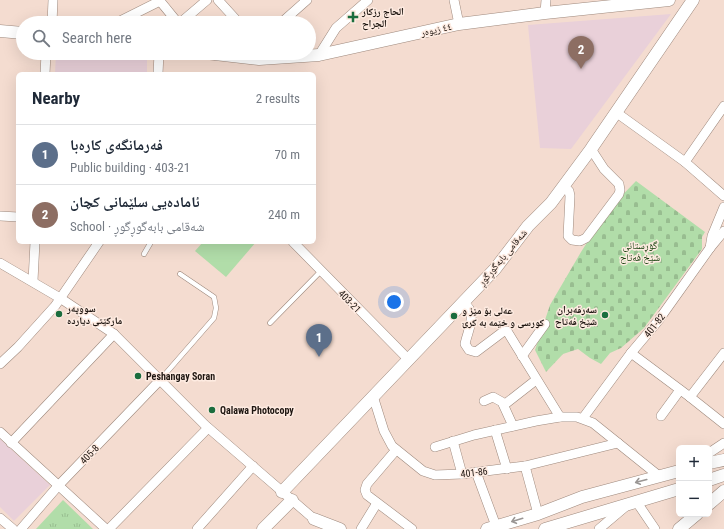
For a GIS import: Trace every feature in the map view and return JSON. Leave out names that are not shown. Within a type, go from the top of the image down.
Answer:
[{"type":"street","points":[[52,16],[53,0]]},
{"type":"street","points":[[187,16],[206,0]]},
{"type":"street","points":[[218,0],[233,16]]},
{"type":"street","points":[[289,16],[307,0]]},
{"type":"street","points":[[319,55],[336,28],[368,0]]},
{"type":"street","points":[[454,0],[459,24]]},
{"type":"street","points":[[545,13],[546,0]]},
{"type":"street","name":"٤٤ زیوەر","points":[[316,55],[459,24],[625,2],[669,0]]},
{"type":"street","name":"شەقامی بابەگوڕگوڕ","points":[[282,492],[495,269],[528,226],[551,203],[617,112],[693,0]]},
{"type":"street","points":[[130,16],[160,1],[173,16]]},
{"type":"street","points":[[0,31],[16,32]]},
{"type":"street","points":[[45,72],[46,60]]},
{"type":"street","points":[[158,72],[159,60]]},
{"type":"street","points":[[685,162],[724,106]]},
{"type":"street","points":[[617,112],[685,162],[724,196]]},
{"type":"street","points":[[564,186],[569,191],[570,196],[568,236],[572,240],[580,241],[586,238],[619,194],[620,190],[619,184],[604,169],[591,149]]},
{"type":"street","points":[[710,248],[712,236],[724,207]]},
{"type":"street","points":[[0,216],[16,217]]},
{"type":"street","name":"401-82","points":[[583,418],[631,353],[658,321],[710,248],[724,231]]},
{"type":"street","points":[[33,281],[35,244]]},
{"type":"street","points":[[0,364],[52,310],[98,244]]},
{"type":"street","name":"403-21","points":[[295,244],[408,359]]},
{"type":"street","points":[[2,266],[33,281],[114,334],[208,428],[314,519],[330,528]]},
{"type":"street","points":[[462,302],[468,306],[472,316],[465,344],[468,350],[476,352],[506,330],[560,417]]},
{"type":"street","points":[[522,356],[545,324]]},
{"type":"street","points":[[11,443],[114,334]]},
{"type":"street","points":[[631,353],[724,424]]},
{"type":"street","points":[[690,397],[724,353]]},
{"type":"street","name":"405-8","points":[[21,529],[58,486],[160,380]]},
{"type":"street","points":[[504,405],[536,380]]},
{"type":"street","points":[[661,416],[680,390]]},
{"type":"street","name":"401-86","points":[[373,396],[386,436],[396,450],[427,473],[440,476],[525,466],[618,443]]},
{"type":"street","points":[[484,401],[490,398],[496,398],[502,402],[513,426]]},
{"type":"street","points":[[435,447],[495,430],[571,416],[583,418],[593,423],[659,476]]},
{"type":"street","points":[[109,529],[208,428]]},
{"type":"street","points":[[495,430],[507,469]]},
{"type":"street","points":[[0,432],[106,529]]},
{"type":"street","points":[[453,441],[462,474]]},
{"type":"street","points":[[712,451],[724,443]]},
{"type":"street","points":[[396,450],[367,484],[365,490],[367,495],[412,529]]},
{"type":"street","points":[[712,462],[724,460]]},
{"type":"street","points":[[197,529],[253,466]]},
{"type":"street","points":[[525,466],[538,514]]},
{"type":"street","points":[[476,472],[491,528],[538,514],[582,497],[676,472]]},
{"type":"street","points":[[712,479],[724,475]]},
{"type":"street","points":[[545,529],[676,490]]},
{"type":"street","points":[[712,501],[724,491]]},
{"type":"street","points":[[582,497],[586,517]]},
{"type":"street","points":[[263,529],[292,500]]},
{"type":"street","points":[[361,529],[377,502]]},
{"type":"street","points":[[600,529],[631,503]]},
{"type":"street","points":[[631,503],[656,529]]},
{"type":"street","points":[[679,529],[693,517]]},
{"type":"street","points":[[0,518],[13,529]]},
{"type":"lane","points":[[144,254],[150,244]]},
{"type":"lane","points":[[270,323],[321,271]]},
{"type":"lane","points":[[160,380],[214,318],[216,308],[214,297],[180,274]]},
{"type":"shaded area","points":[[671,14],[571,149],[540,148],[528,25]]},
{"type":"shaded area","points":[[56,60],[147,60],[147,72],[55,72]]},
{"type":"shaded area","points":[[0,439],[50,485],[14,521],[0,507]]},
{"type":"green space","name":"گۆڕستانی شێخ فەتاح","points":[[636,181],[705,232],[702,237],[702,249],[644,328],[621,348],[610,353],[601,364],[578,349],[563,354],[546,372],[535,350],[550,305],[607,211]]},
{"type":"green space","points":[[201,244],[254,244],[226,277],[195,251]]},
{"type":"green space","points":[[63,500],[93,529],[36,529]]},
{"type":"place","name":"الحاج رزكار الجراح","points":[[353,17]]},
{"type":"place","name":"ئامادەیی سلێمانی کچان","points":[[581,69]]},
{"type":"place","name":"سووپەر مارکێتی دیاردە","points":[[59,314]]},
{"type":"place","name":"سەرقەبران شێخ فەتاح","points":[[605,315]]},
{"type":"place","name":"عەلی بۆ مێز و کورسی و خێمە بە کرێ","points":[[454,316]]},
{"type":"place","name":"فەرمانگەی کارەبا","points":[[319,357]]},
{"type":"place","name":"Peshangay Soran","points":[[138,376]]},
{"type":"place","name":"Qalawa Photocopy","points":[[212,410]]}]
